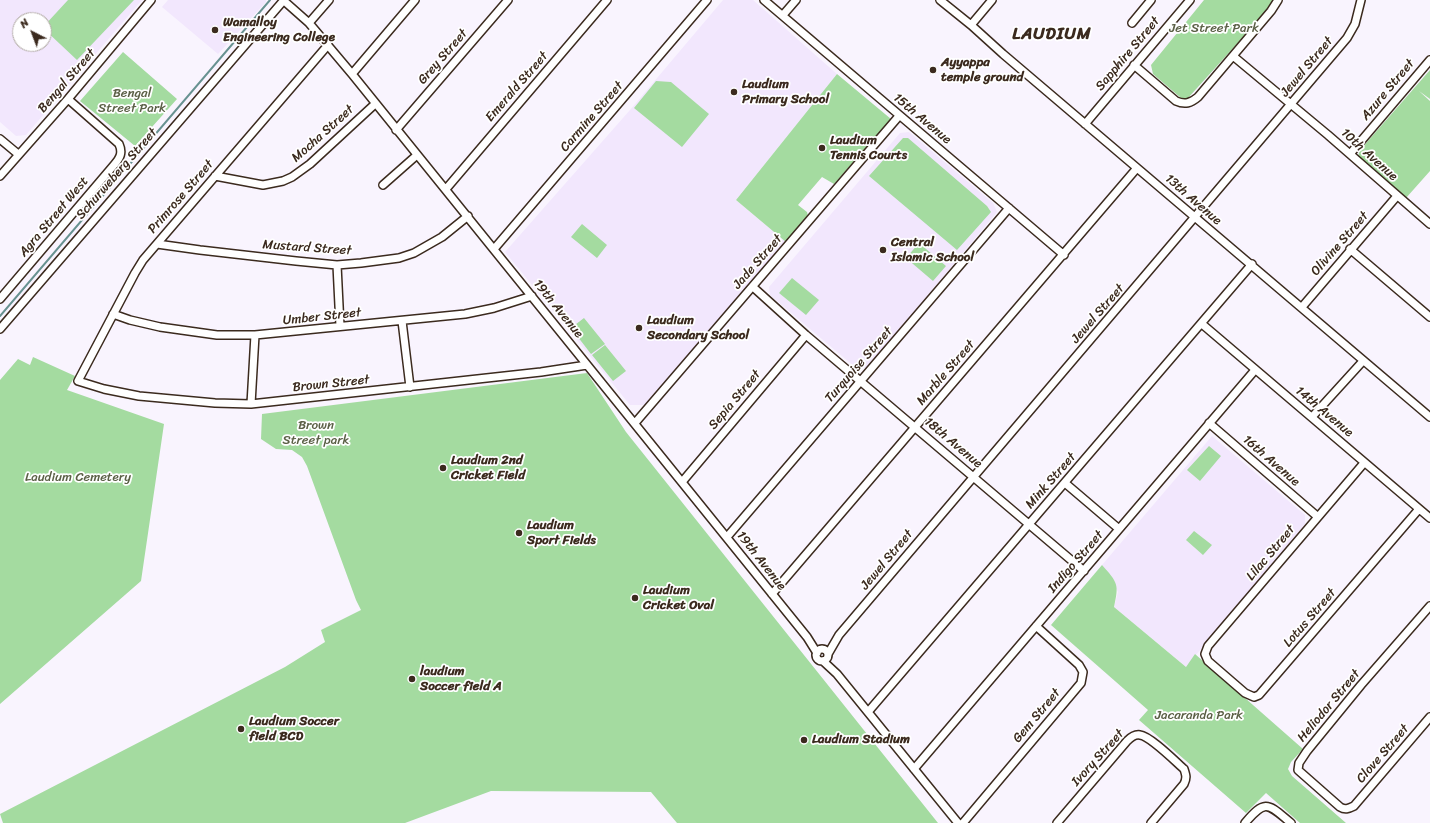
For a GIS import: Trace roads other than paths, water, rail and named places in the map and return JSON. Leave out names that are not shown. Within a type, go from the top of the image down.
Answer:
[{"type":"street","name":"Bengal Street","points":[[0,176],[68,99],[151,0]]},
{"type":"street","name":"19th Avenue","points":[[284,0],[309,23],[352,74],[807,638],[823,654],[837,674],[958,823]]},
{"type":"street","name":"Schurweberg Street","points":[[0,329],[284,0]]},
{"type":"street","points":[[309,23],[329,0]]},
{"type":"street","points":[[352,74],[415,0]]},
{"type":"street","name":"Grey Street","points":[[396,130],[508,0]]},
{"type":"street","name":"Emerald Street","points":[[446,189],[607,0]]},
{"type":"street","name":"Carmine Street","points":[[494,249],[707,0]]},
{"type":"street","name":"15th Avenue","points":[[764,0],[1064,255]]},
{"type":"street","points":[[783,15],[796,0]]},
{"type":"street","name":"13th Avenue","points":[[940,0],[1430,417]]},
{"type":"street","points":[[971,25],[992,0]]},
{"type":"street","points":[[1132,23],[1151,0]]},
{"type":"street","name":"Sapphire Street","points":[[1085,124],[1190,0]]},
{"type":"street","points":[[1134,65],[1174,100],[1186,104],[1198,97],[1274,7],[1278,0]]},
{"type":"street","name":"Jewel Street","points":[[823,654],[1349,35],[1355,24],[1361,0]]},
{"type":"street","name":"Primrose Street","points":[[78,381],[134,273],[143,260],[328,45]]},
{"type":"street","name":"10th Avenue","points":[[1233,56],[1350,154],[1430,224]]},
{"type":"street","name":"Azure Street","points":[[1350,154],[1430,60]]},
{"type":"street","name":"Agra Street West","points":[[0,299],[121,155],[119,144],[68,99]]},
{"type":"street","name":"Mocha Street","points":[[215,176],[263,185],[283,181],[292,177],[310,164],[376,104]]},
{"type":"street","name":"Jade Street","points":[[635,424],[899,116]]},
{"type":"street","points":[[0,139],[18,154]]},
{"type":"street","points":[[383,185],[417,155]]},
{"type":"street","name":"Marble Street","points":[[772,594],[916,428],[1137,168]]},
{"type":"street","name":"Olivine Street","points":[[1302,307],[1350,249],[1397,196]]},
{"type":"street","name":"Turquoise Street","points":[[727,537],[1009,208]]},
{"type":"street","name":"Mustard Street","points":[[157,244],[337,265],[382,261],[399,258],[414,253],[442,237],[468,216]]},
{"type":"street","points":[[1350,249],[1430,317]]},
{"type":"street","name":"Mink Street","points":[[868,712],[1252,264]]},
{"type":"street","points":[[337,265],[340,326]]},
{"type":"street","name":"18th Avenue","points":[[753,286],[806,335],[974,476],[1084,571]]},
{"type":"street","name":"Umber Street","points":[[113,314],[130,320],[160,327],[217,335],[255,335],[480,312],[532,296]]},
{"type":"street","points":[[402,321],[410,387]]},
{"type":"street","name":"14th Avenue","points":[[1202,324],[1430,518]]},
{"type":"street","points":[[251,404],[255,335]]},
{"type":"street","name":"Sepia Street","points":[[682,482],[806,335]]},
{"type":"street","points":[[1312,417],[1363,361]]},
{"type":"street","name":"Brown Street","points":[[78,381],[104,389],[139,396],[215,403],[251,404],[541,372],[587,365]]},
{"type":"street","name":"Indigo Street","points":[[914,769],[1256,370]]},
{"type":"street","name":"16th Avenue","points":[[1209,423],[1318,517]]},
{"type":"street","name":"Lilac Street","points":[[1208,661],[1205,654],[1208,646],[1364,463]]},
{"type":"street","points":[[1065,482],[1120,529]]},
{"type":"street","name":"Lotus Street","points":[[1208,661],[1246,693],[1254,696],[1259,694],[1419,509]]},
{"type":"street","name":"Heliodor Street","points":[[1354,806],[1345,809],[1340,807],[1300,773],[1298,763],[1342,708],[1430,606]]},
{"type":"street","name":"Gem Street","points":[[963,823],[1081,683],[1083,672],[1079,665],[1036,626]]},
{"type":"street","name":"Clove Street","points":[[1354,806],[1430,717]]},
{"type":"street","name":"Ivory Street","points":[[1057,823],[1126,741],[1136,735],[1146,736],[1184,769],[1186,779],[1181,788],[1151,823]]},
{"type":"street","points":[[1245,823],[1258,809],[1266,806],[1271,807],[1291,823]]},
{"type":"waterway","points":[[0,316],[270,0]]},
{"type":"place","name":"Wamalloy Engineering College","points":[[215,30]]},
{"type":"place","name":"Ayyappa temple ground","points":[[933,70]]},
{"type":"place","name":"Laudium Primary School","points":[[734,92]]},
{"type":"place","name":"Laudium Tennis Courts","points":[[822,148]]},
{"type":"place","name":"Central Islamic School","points":[[883,250]]},
{"type":"place","name":"Laudium Secondary School","points":[[639,328]]},
{"type":"place","name":"Laudium 2nd Cricket Field","points":[[443,468]]},
{"type":"place","name":"Laudium Sport Fields","points":[[519,533]]},
{"type":"place","name":"Laudium Cricket Oval","points":[[635,598]]},
{"type":"place","name":"laudium Soccer field A","points":[[412,679]]},
{"type":"place","name":"Laudium Soccer field BCD","points":[[241,729]]},
{"type":"place","name":"Laudium Stadium","points":[[804,740]]},
{"type":"district","name":"LAUDIUM","points":[[1052,35]]},
{"type":"park label","name":"Jet Street Park","points":[[1214,29]]},
{"type":"park label","name":"Bengal Street Park","points":[[132,102]]},
{"type":"park label","name":"Brown Street park","points":[[316,434]]},
{"type":"park label","name":"Laudium Cemetery","points":[[78,478]]},
{"type":"park label","name":"Jacaranda Park","points":[[1199,716]]}]
